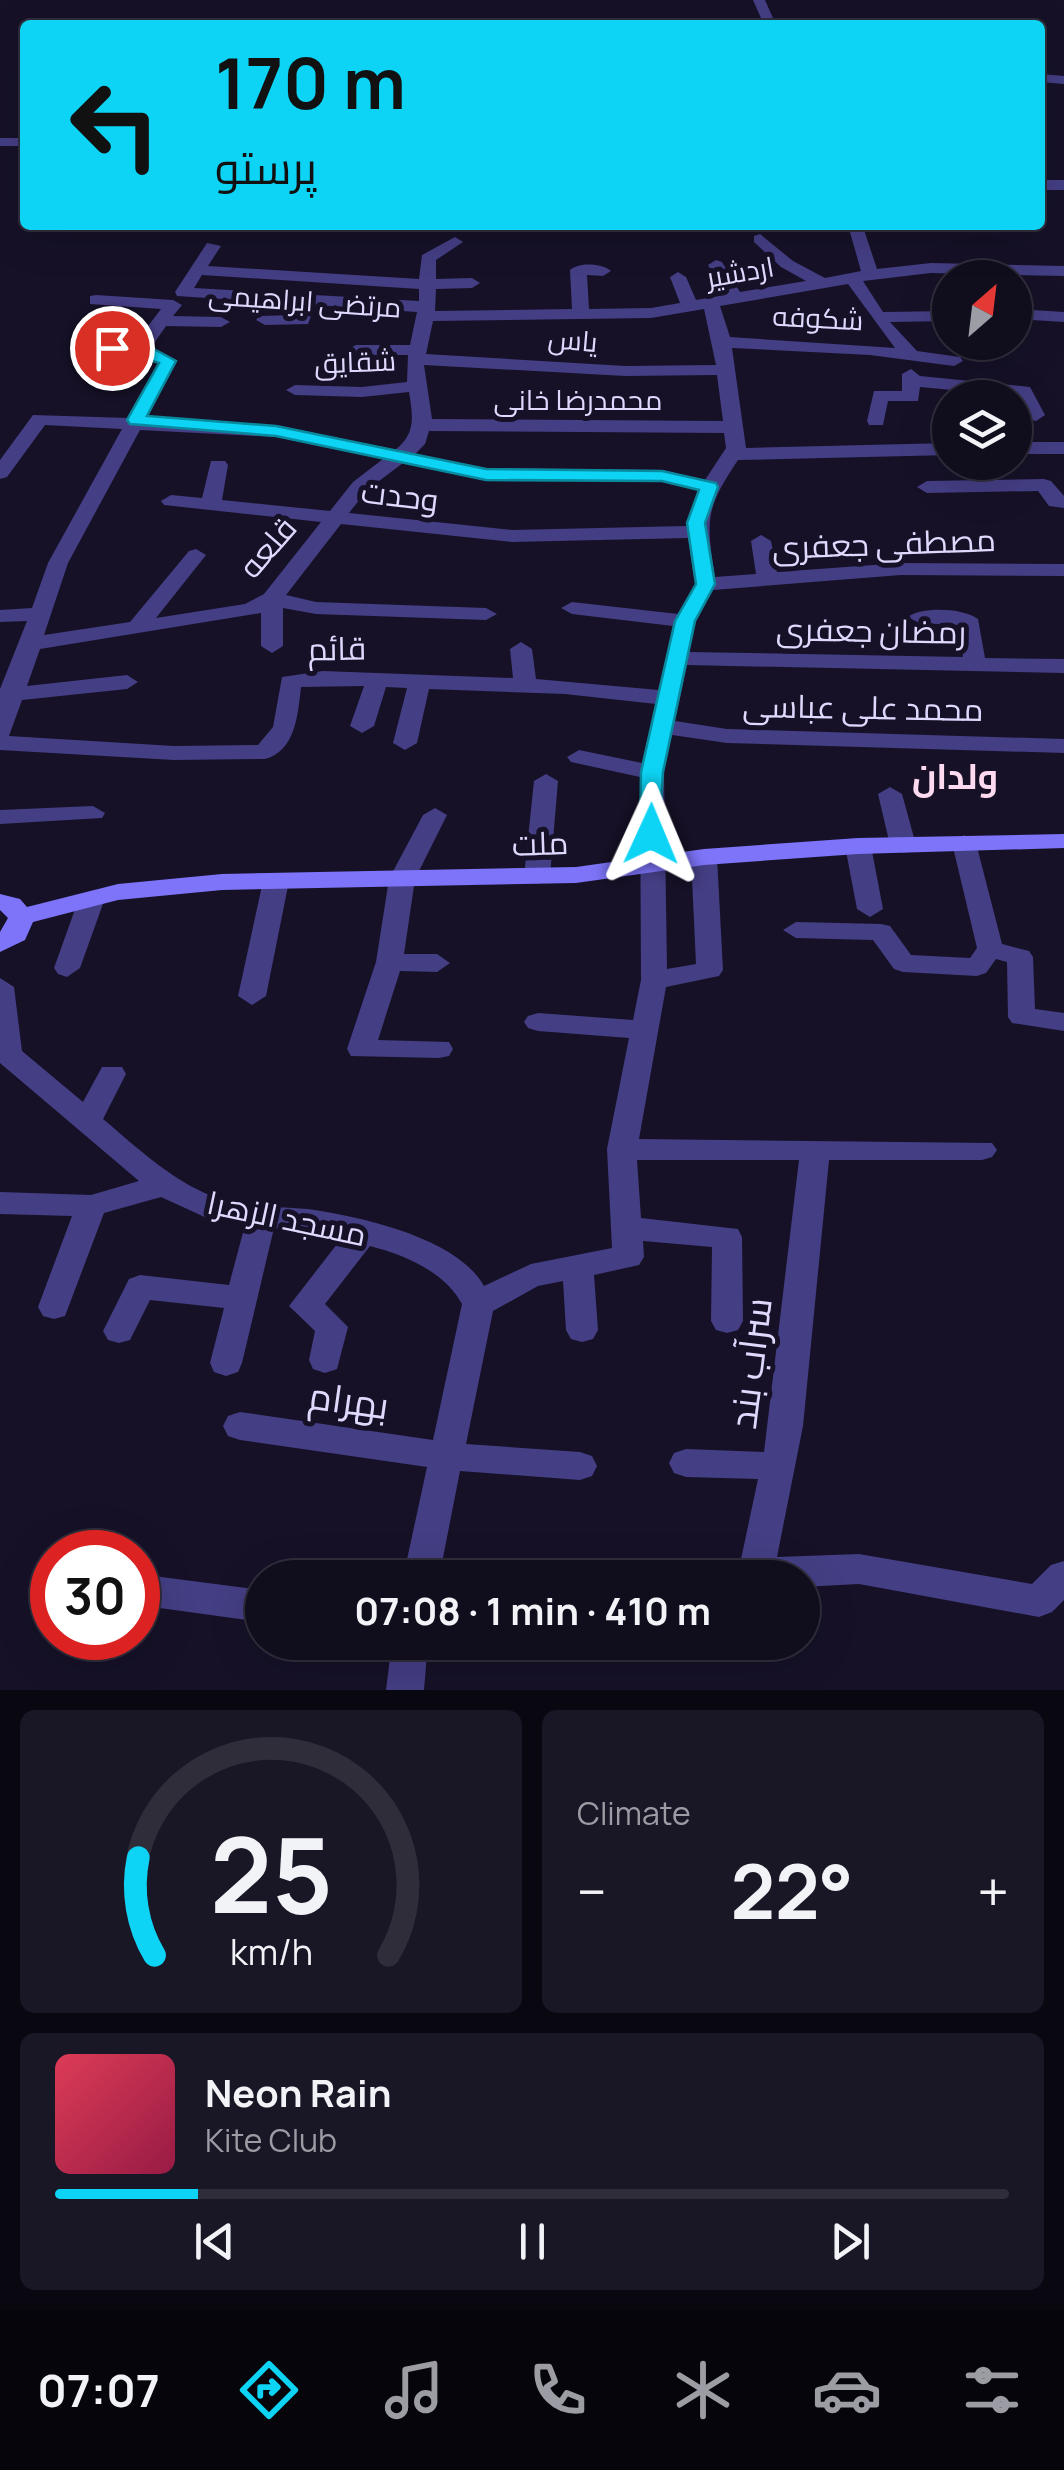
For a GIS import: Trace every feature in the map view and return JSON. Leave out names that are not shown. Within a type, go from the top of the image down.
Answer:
[{"type":"street","points":[[854,230],[862,277],[878,317],[910,354],[911,397],[880,394],[876,422]]},
{"type":"street","points":[[760,239],[787,264],[824,284]]},
{"type":"street","points":[[422,425],[417,355],[425,312],[428,258],[454,242]]},
{"type":"street","points":[[141,347],[213,246]]},
{"type":"street","points":[[716,265],[736,300]]},
{"type":"street","name":"اردشیر","points":[[425,312],[581,314],[650,320],[701,306],[931,268],[1064,270]]},
{"type":"street","points":[[198,270],[427,284],[472,283]]},
{"type":"street","points":[[581,314],[578,270],[602,271]]},
{"type":"street","points":[[426,1560],[478,1304],[531,1276],[628,1257],[622,1148],[654,980],[652,772],[685,621],[706,584],[696,523],[710,487],[736,448],[722,342],[678,276]]},
{"type":"street","points":[[96,300],[172,306],[221,322]]},
{"type":"street","points":[[265,320],[302,320],[308,300]]},
{"type":"street","name":"مرتضی ابراهیمی","points":[[172,306],[308,300],[425,312]]},
{"type":"street","points":[[1032,315],[1064,317]]},
{"type":"street","points":[[924,316],[928,331],[932,331]]},
{"type":"street","points":[[878,317],[932,316]]},
{"type":"street","name":"شکوفه","points":[[722,342],[910,354],[954,361]]},
{"type":"street","points":[[83,348],[141,347]]},
{"type":"street","points":[[0,732],[6,696],[58,563],[168,361],[142,352],[141,347]]},
{"type":"street","name":"یاس","points":[[356,350],[624,371],[726,370]]},
{"type":"street","points":[[911,381],[1024,391],[1036,415]]},
{"type":"street","name":"شقایق","points":[[295,390],[362,392],[417,386]]},
{"type":"street","points":[[0,473],[40,419],[136,420],[276,431],[486,474],[662,476],[710,487]]},
{"type":"street","name":"محمدرضا خانی","points":[[422,425],[734,426]]},
{"type":"street","name":"قلعه","points":[[28,644],[250,610],[272,598],[360,486],[414,444],[422,425]]},
{"type":"street","points":[[1032,448],[1064,448]]},
{"type":"street","points":[[732,454],[932,449]]},
{"type":"street","points":[[211,505],[218,465]]},
{"type":"street","points":[[926,486],[1044,485],[1056,502],[1064,502]]},
{"type":"street","name":"وحدت","points":[[171,500],[512,536],[698,532]]},
{"type":"street","points":[[760,541],[767,578]]},
{"type":"street","points":[[139,625],[196,554]]},
{"type":"street","name":"مصطفی جعفری","points":[[706,584],[901,569],[1064,570]]},
{"type":"street","points":[[272,646],[272,598],[316,608],[486,614]]},
{"type":"street","points":[[572,608],[685,621]]},
{"type":"street","points":[[0,616],[40,614]]},
{"type":"street","points":[[918,618],[967,619],[975,664]]},
{"type":"street","points":[[521,649],[525,686]]},
{"type":"street","name":"رمضان جعفری","points":[[676,658],[1064,666]]},
{"type":"street","points":[[362,726],[377,680]]},
{"type":"street","name":"قائم","points":[[0,743],[174,753],[265,752],[285,728],[290,682],[377,680],[525,686],[668,698]]},
{"type":"street","points":[[6,696],[127,682]]},
{"type":"street","points":[[404,744],[420,682]]},
{"type":"street","name":"محمد علی عباسی","points":[[662,726],[727,736],[1064,746]]},
{"type":"street","points":[[579,757],[652,772]]},
{"type":"street","points":[[537,876],[546,781]]},
{"type":"street","points":[[890,794],[903,845]]},
{"type":"street","points":[[0,817],[94,814]]},
{"type":"street","points":[[435,816],[402,879],[389,962],[360,1050],[439,1049]]},
{"type":"street","name":"ملت","points":[[10,910],[90,900],[118,892],[276,881],[537,876],[704,857],[858,846],[1064,841]]},
{"type":"street","points":[[796,930],[881,932],[904,962],[977,967],[990,949],[964,843]]},
{"type":"street","points":[[858,846],[870,909]]},
{"type":"street","points":[[654,980],[710,970],[704,857]]},
{"type":"street","points":[[252,996],[276,881]]},
{"type":"street","points":[[67,968],[90,900]]},
{"type":"street","points":[[0,944],[16,934],[10,910]]},
{"type":"street","points":[[990,949],[1020,957],[1022,1017],[1064,1022]]},
{"type":"street","points":[[389,962],[437,963]]},
{"type":"street","name":"مسجد الزهرا","points":[[0,987],[8,1055],[163,1184],[220,1211],[403,1243],[464,1276],[478,1304]]},
{"type":"street","points":[[538,1022],[645,1030]]},
{"type":"street","points":[[88,1120],[112,1074]]},
{"type":"street","points":[[622,1148],[982,1150]]},
{"type":"street","name":"سرآب بند","points":[[755,1560],[778,1466],[815,1150]]},
{"type":"street","points":[[0,1203],[91,1206],[163,1184]]},
{"type":"street","points":[[54,1307],[91,1206]]},
{"type":"street","points":[[226,1363],[262,1216]]},
{"type":"street","points":[[626,1228],[727,1237],[726,1321]]},
{"type":"street","points":[[325,1360],[332,1327],[305,1306],[362,1233]]},
{"type":"street","points":[[578,1264],[582,1330]]},
{"type":"street","points":[[119,1331],[140,1287],[242,1298]]},
{"type":"street","name":"بهرام","points":[[240,1426],[446,1456],[580,1466]]},
{"type":"street","points":[[686,1463],[778,1466]]},
{"type":"street","points":[[820,1571],[859,1569],[1039,1602],[1064,1576]]},
{"type":"street","points":[[160,1593],[245,1604]]},
{"type":"street","points":[[405,1690],[408,1660]]},
{"type":"district","name":"ولدان","points":[[955,776]]},
{"type":"route","points":[[112,348],[141,347],[142,352],[168,361],[136,420],[276,431],[486,474],[662,476],[710,487],[696,523],[706,584],[685,621],[668,696],[652,772],[651,834]]}]
